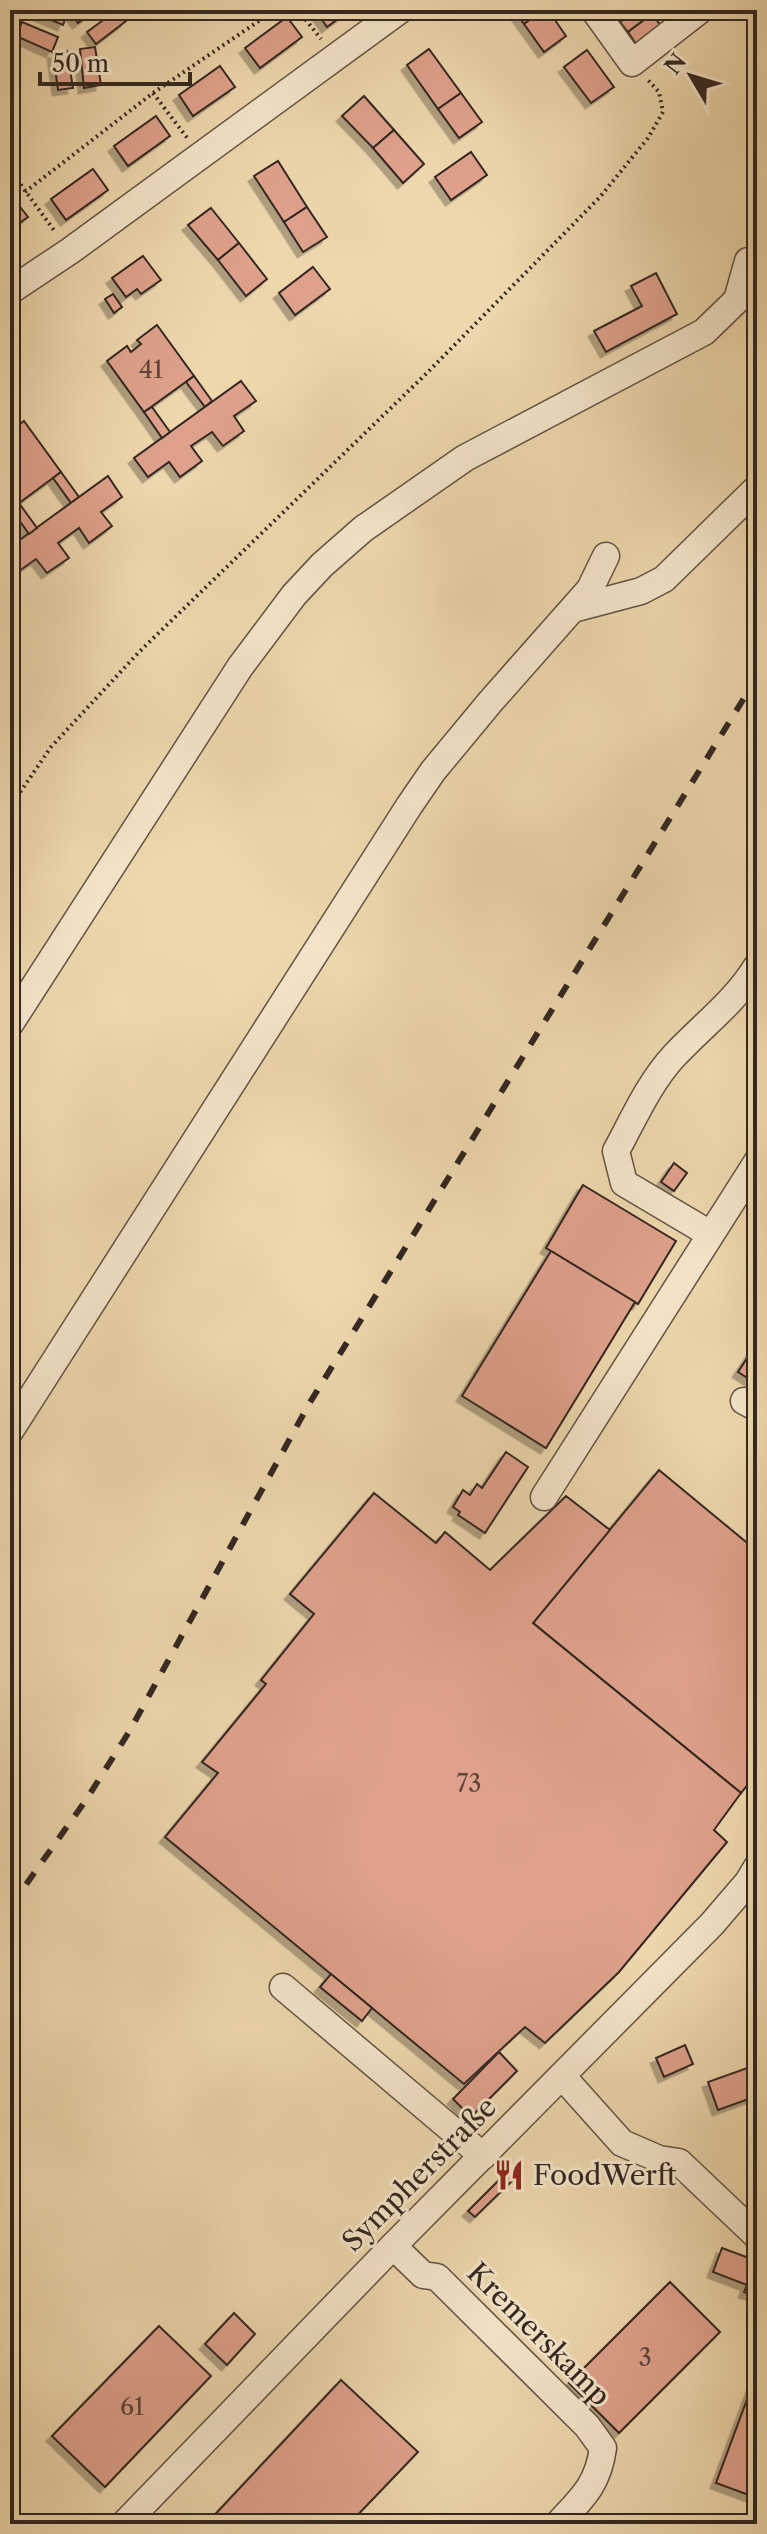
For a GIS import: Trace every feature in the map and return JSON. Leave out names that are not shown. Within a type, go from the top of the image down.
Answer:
[{"type":"street","points":[[10,291],[70,251],[400,10]]},
{"type":"street","points":[[594,10],[632,63],[700,10]]},
{"type":"street","points":[[10,1024],[240,667],[270,624],[322,565],[363,529],[465,458],[704,332],[737,300],[748,261]]},
{"type":"street","points":[[573,609],[641,591],[664,579],[757,488]]},
{"type":"street","points":[[10,1431],[425,783],[504,686],[590,589],[606,556]]},
{"type":"street","points":[[710,1234],[624,1183],[616,1151],[641,1104],[672,1058],[710,1022],[757,966]]},
{"type":"street","points":[[544,1497],[757,1162]]},
{"type":"street","name":"Sympherstraße","points":[[124,2524],[393,2246],[712,1924],[757,1867]]},
{"type":"street","points":[[283,1987],[483,2156]]},
{"type":"street","points":[[562,2076],[622,2143],[659,2159],[679,2162],[757,2236]]},
{"type":"street","name":"Kremerskamp","points":[[393,2246],[423,2275],[437,2277],[587,2426],[603,2448],[600,2469],[589,2490],[558,2524]]},
{"type":"path","points":[[25,192],[153,93],[275,10]]},
{"type":"path","points":[[298,10],[334,57]]},
{"type":"path","points":[[10,807],[51,747],[139,652],[428,372],[600,197],[648,138],[663,112],[659,92],[632,63]]},
{"type":"path","points":[[153,93],[199,154]]},
{"type":"path","points":[[10,170],[70,251]]},
{"type":"building","points":[[27,10],[65,10],[68,11],[63,25]]},
{"type":"building","points":[[95,10],[78,23],[70,12]]},
{"type":"building","points":[[117,10],[126,21],[96,44],[87,32]]},
{"type":"building","points":[[315,10],[350,10],[327,27]]},
{"type":"building","points":[[514,10],[543,10],[524,24]]},
{"type":"building","points":[[543,10],[548,10],[566,36],[544,52],[524,24]]},
{"type":"building","points":[[636,10],[649,10],[652,14],[628,32],[620,22]]},
{"type":"building","points":[[652,14],[661,26],[636,44],[628,32]]},
{"type":"building","points":[[287,17],[302,37],[260,68],[245,48]]},
{"type":"building","points":[[22,22],[58,37],[52,52],[16,36]]},
{"type":"building","points":[[95,47],[101,85],[84,88],[80,49]]},
{"type":"building","points":[[429,49],[461,93],[438,109],[407,65]]},
{"type":"building","points":[[587,50],[614,87],[591,103],[564,67]]},
{"type":"building","points":[[67,51],[73,88],[58,90],[53,53]]},
{"type":"building","points":[[220,66],[235,87],[193,116],[179,95]]},
{"type":"building","points":[[461,93],[482,122],[459,138],[438,109]]},
{"type":"building","points":[[364,96],[394,130],[373,148],[342,116]]},
{"type":"building","points":[[156,116],[170,136],[128,166],[114,146]]},
{"type":"building","points":[[394,130],[424,164],[403,183],[373,148]]},
{"type":"building","points":[[471,152],[487,175],[451,200],[435,177]]},
{"type":"building","points":[[278,161],[307,207],[284,222],[254,176]]},
{"type":"building","points":[[93,169],[108,190],[66,220],[51,199]]},
{"type":"building","points":[[10,194],[28,217],[10,230]]},
{"type":"building","points":[[307,207],[327,237],[303,252],[284,222]]},
{"type":"building","points":[[211,208],[239,243],[218,260],[188,225]]},
{"type":"building","points":[[239,243],[267,279],[246,296],[218,260]]},
{"type":"building","points":[[143,256],[161,280],[141,294],[137,289],[126,297],[112,278]]},
{"type":"building","points":[[313,267],[330,289],[295,315],[279,293]]},
{"type":"building","points":[[656,273],[677,314],[606,352],[594,331],[642,306],[631,286]]},
{"type":"building","points":[[113,294],[122,307],[114,313],[105,299]]},
{"type":"building","points":[[157,325],[194,376],[144,412],[107,361],[127,346],[131,352],[141,344],[137,340]]},
{"type":"building","points":[[194,376],[212,401],[205,407],[186,382]]},
{"type":"building","points":[[241,381],[256,401],[234,416],[244,431],[223,446],[212,432],[191,446],[202,461],[180,477],[169,462],[148,477],[134,458]]},
{"type":"building","points":[[152,407],[170,432],[162,438],[144,412]]},
{"type":"building","points":[[24,421],[61,472],[11,509],[10,431]]},
{"type":"building","points":[[61,472],[79,497],[71,503],[53,478]]},
{"type":"building","points":[[108,476],[122,497],[101,512],[112,526],[89,543],[79,528],[58,543],[69,558],[47,573],[36,559],[15,574],[10,568],[10,547]]},
{"type":"building","points":[[19,503],[37,528],[29,534],[11,509]]},
{"type":"building","points":[[674,1163],[687,1173],[674,1191],[661,1182]]},
{"type":"building","points":[[583,1185],[676,1241],[638,1304],[546,1248]]},
{"type":"building","points":[[551,1251],[635,1302],[546,1448],[462,1396]]},
{"type":"building","points":[[757,1343],[757,1384],[738,1372]]},
{"type":"building","points":[[506,1452],[528,1467],[485,1533],[458,1515],[460,1512],[453,1507],[463,1490],[470,1495],[477,1484],[482,1488]]},
{"type":"building","points":[[659,1470],[757,1551],[757,1773],[741,1793],[533,1623]]},
{"type":"building","points":[[374,1493],[436,1543],[445,1532],[490,1570],[566,1496],[610,1530],[533,1623],[741,1793],[714,1830],[727,1842],[619,1972],[545,2043],[525,2027],[464,2084],[165,1837],[218,1773],[202,1762],[266,1684],[261,1680],[314,1614],[290,1594]]},
{"type":"building","points":[[331,1974],[372,2008],[362,2021],[320,1987]]},
{"type":"building","points":[[685,2045],[693,2064],[664,2077],[656,2058]]},
{"type":"building","points":[[499,2052],[517,2071],[471,2117],[453,2099]]},
{"type":"building","points":[[750,2067],[757,2096],[718,2110],[708,2082]]},
{"type":"building","points":[[510,2169],[517,2176],[475,2217],[468,2211]]},
{"type":"building","points":[[722,2248],[757,2261],[757,2296],[744,2292],[747,2285],[713,2272]]},
{"type":"building","points":[[670,2282],[720,2332],[619,2433],[569,2383]]},
{"type":"building","points":[[234,2313],[255,2334],[227,2365],[205,2344]]},
{"type":"building","points":[[159,2326],[211,2376],[105,2487],[52,2436]]},
{"type":"building","points":[[341,2380],[418,2452],[349,2524],[206,2524]]},
{"type":"building","points":[[752,2386],[757,2388],[757,2498],[716,2483]]},
{"type":"railway","points":[[10,1907],[86,1800],[129,1732],[309,1404],[757,677]]},
{"type":"place","name":"FoodWerft","points":[[509,2175]]}]
